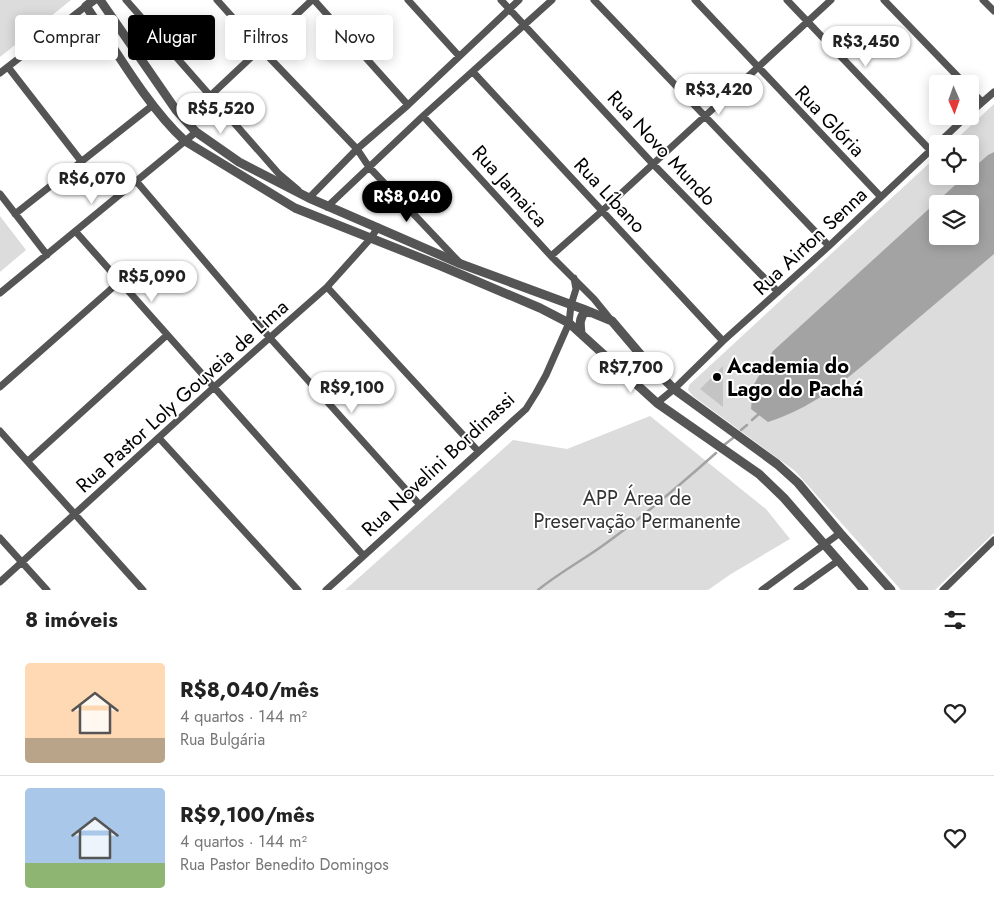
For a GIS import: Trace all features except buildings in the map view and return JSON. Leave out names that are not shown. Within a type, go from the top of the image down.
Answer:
[{"type":"street","points":[[0,74],[94,0]]},
{"type":"street","points":[[100,0],[176,110],[196,132],[239,162],[327,207],[378,227],[461,264],[612,321],[646,361],[674,389],[778,464],[798,483],[891,590]]},
{"type":"street","points":[[126,0],[279,174],[309,198]]},
{"type":"street","points":[[217,0],[230,15]]},
{"type":"street","points":[[296,15],[313,0],[408,105]]},
{"type":"street","points":[[408,0],[459,56]]},
{"type":"street","name":"Rua Novo Mundo","points":[[501,0],[653,164],[778,292]]},
{"type":"street","points":[[309,198],[357,149],[408,105],[519,0]]},
{"type":"street","points":[[327,207],[423,116],[552,0]]},
{"type":"street","points":[[594,0],[829,246]]},
{"type":"street","name":"Rua Glória","points":[[694,0],[881,197]]},
{"type":"street","points":[[787,0],[929,149]]},
{"type":"street","points":[[551,256],[831,0]]},
{"type":"street","points":[[884,0],[956,75]]},
{"type":"street","points":[[983,0],[994,11]]},
{"type":"street","points":[[86,6],[153,105],[172,129],[185,141],[295,208],[522,300],[569,323],[657,403],[759,474],[784,498],[864,590]]},
{"type":"street","points":[[210,96],[248,60]]},
{"type":"street","points":[[272,60],[357,149],[369,167],[461,264]]},
{"type":"street","points":[[8,67],[81,161]]},
{"type":"street","name":"Rua Líbano","points":[[473,72],[723,341]]},
{"type":"street","points":[[979,105],[994,92]]},
{"type":"street","points":[[979,99],[982,102]]},
{"type":"street","points":[[15,214],[153,105]]},
{"type":"street","name":"Rua Jamaica","points":[[423,116],[612,321]]},
{"type":"street","name":"Rua Airton Senna","points":[[946,135],[956,125]]},
{"type":"street","points":[[0,293],[196,132]]},
{"type":"street","name":"Rua Airton Senna","points":[[657,403],[829,246],[929,151]]},
{"type":"street","points":[[137,182],[270,338],[419,504]]},
{"type":"street","points":[[0,194],[47,254]]},
{"type":"street","name":"Rua Pastor Loly Gouveia de Lima","points":[[0,582],[327,287],[371,238],[378,227]]},
{"type":"street","points":[[76,232],[363,555]]},
{"type":"street","points":[[571,305],[575,294],[574,278]]},
{"type":"street","points":[[0,387],[119,282]]},
{"type":"street","points":[[327,287],[478,451]]},
{"type":"street","name":"Rua Novelini Bordinassi","points":[[326,590],[526,409],[546,375],[569,323],[571,305]]},
{"type":"street","points":[[581,333],[581,316],[586,312],[593,313]]},
{"type":"street","points":[[28,461],[167,335]]},
{"type":"street","points":[[0,431],[143,590]]},
{"type":"street","points":[[159,438],[298,590]]},
{"type":"street","points":[[762,590],[840,533]]},
{"type":"street","points":[[0,538],[47,590]]},
{"type":"street","points":[[943,590],[994,540]]},
{"type":"street","points":[[797,590],[839,560]]},
{"type":"green space","points":[[0,0],[71,0],[52,15],[15,15],[15,45],[0,57]]},
{"type":"green space","points":[[994,104],[994,533],[935,590],[901,590],[795,471],[693,396],[688,390],[689,385],[929,163],[929,185],[979,185],[979,135],[961,135],[971,125],[979,125],[979,118]]},
{"type":"green space","points":[[0,216],[26,250],[0,272]]},
{"type":"green space","name":"APP Área de Preservação Permanente","points":[[650,416],[766,509],[790,539],[708,590],[345,590],[513,440],[567,449]]},
{"type":"shaded area","points":[[994,152],[994,254],[836,387],[804,407],[768,422],[751,409],[753,386],[773,351],[929,209],[929,245],[979,245],[979,195],[944,195],[955,185],[979,185],[979,163]]},
{"type":"waterway","points":[[752,420],[760,413]]},
{"type":"waterway","points":[[741,430],[747,425]]},
{"type":"waterway","points":[[724,445],[733,438]]},
{"type":"waterway","points":[[538,590],[634,522],[716,453]]},
{"type":"place","name":"Academia do Lago do Pachá","points":[[717,377]]}]
